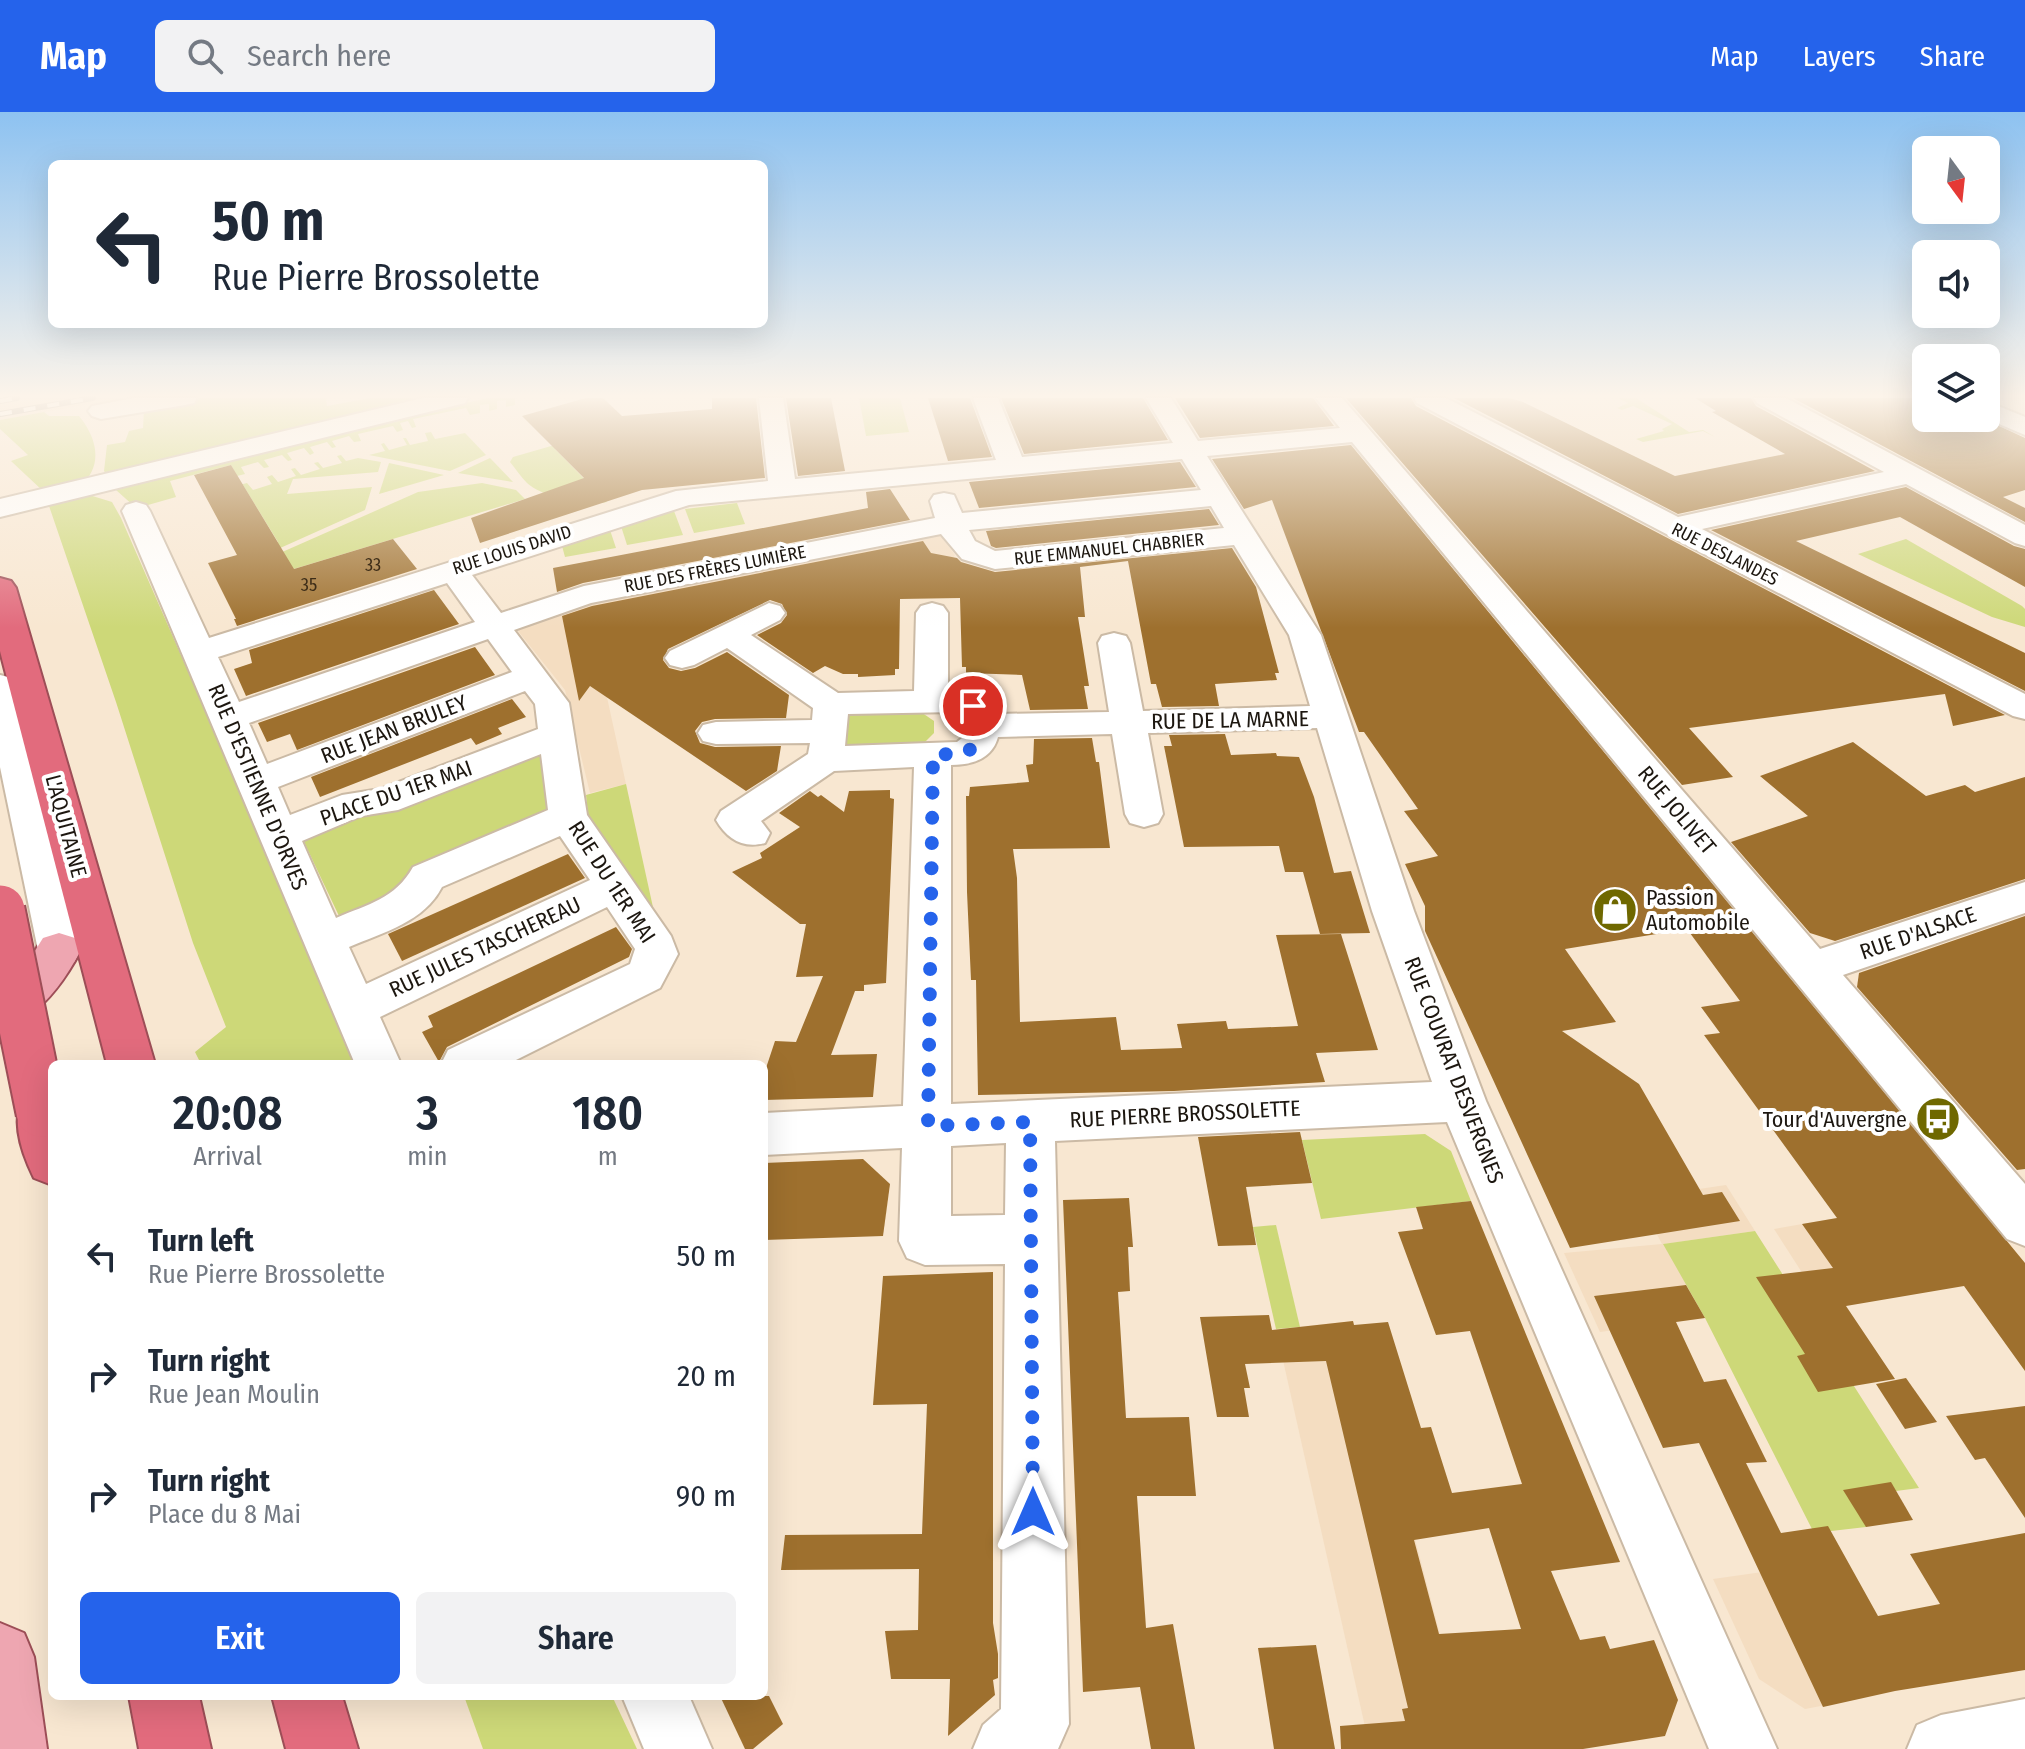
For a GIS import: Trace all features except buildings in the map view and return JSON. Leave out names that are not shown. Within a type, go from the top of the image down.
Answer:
[{"type":"highway","name":"L'AQUITAINE","points":[[0,588],[130,1060]]},
{"type":"highway","points":[[0,910],[48,1144]]},
{"type":"highway","points":[[165,1700],[175,1749]]},
{"type":"highway","points":[[308,1700],[322,1749]]},
{"type":"main road","points":[[0,1012],[44,975],[59,950]]},
{"type":"main road","points":[[0,1657],[11,1749]]},
{"type":"street","points":[[0,508],[139,474]]},
{"type":"street","points":[[780,474],[782,487]]},
{"type":"street","name":"RUE LOUIS DAVID","points":[[199,652],[686,497],[918,474]]},
{"type":"street","name":"RUE EMMANUEL CHABRIER","points":[[934,474],[965,551],[995,560],[1243,535]]},
{"type":"street","name":"RUE COUVRAT DESVERGNES","points":[[1205,474],[1305,635],[1393,911],[1462,1101],[1743,1749]]},
{"type":"street","name":"RUE JOLIVET","points":[[1393,474],[2025,1222]]},
{"type":"street","name":"RUE DESLANDES","points":[[1572,474],[2025,708]]},
{"type":"street","points":[[1673,527],[1909,475],[2025,537]]},
{"type":"street","name":"RUE DES FRÈRES LUMIÈRE","points":[[229,718],[584,595],[952,523],[1219,497]]},
{"type":"street","name":"RUE D'ESTIENNE D'ORVES","points":[[136,511],[376,1060]]},
{"type":"street","name":"RUE DU 1ER MAI","points":[[452,569],[552,703],[568,817],[656,947],[656,961],[645,976],[472,1060]]},
{"type":"street","points":[[682,658],[769,613]]},
{"type":"street","points":[[931,701],[932,613]]},
{"type":"street","points":[[728,634],[829,731]]},
{"type":"street","name":"RUE DE LA MARNE","points":[[1114,643],[1144,814]]},
{"type":"street","name":"RUE JEAN BRULEY","points":[[256,782],[532,676]]},
{"type":"street","points":[[0,685],[59,950]]},
{"type":"street","points":[[716,733],[829,731],[933,755],[955,755],[978,744],[980,726],[977,710],[968,702],[931,701],[829,731],[736,821]]},
{"type":"street","name":"RUE DE LA MARNE","points":[[980,726],[1331,717]]},
{"type":"street","name":"PLACE DU 1ER MAI","points":[[279,835],[355,804],[385,801],[558,734]]},
{"type":"street","points":[[933,755],[925,1241],[1031,1239]]},
{"type":"street","points":[[325,940],[405,905],[418,894],[427,877],[568,817]]},
{"type":"street","name":"RUE JULES TASCHEREAU","points":[[355,1009],[616,885]]},
{"type":"street","name":"RUE D'ALSACE","points":[[1811,969],[2025,897]]},
{"type":"street","name":"RUE PIERRE BROSSOLETTE","points":[[768,1134],[1462,1101]]},
{"type":"street","points":[[1030,1122],[1031,1741]]},
{"type":"street","points":[[657,1700],[678,1749]]},
{"type":"street","points":[[1941,1749],[2025,1733]]},
{"type":"shaded area","points":[[933,533],[941,536],[955,555],[945,570],[592,629],[626,784],[590,793],[565,690],[518,631],[523,623],[588,601]]},
{"type":"shaded area","points":[[1726,1185],[1755,1231],[1664,1244],[1705,1318],[1600,1332],[1564,1253],[1662,1244],[1638,1198]]},
{"type":"shaded area","points":[[1837,1218],[1886,1284],[1817,1296],[1774,1229]]},
{"type":"shaded area","points":[[1353,1321],[1387,1432],[1470,1749],[1370,1749],[1276,1329]]},
{"type":"shaded area","points":[[1798,1567],[1863,1698],[1805,1709],[1759,1679],[1713,1579]]},
{"type":"green space","points":[[25,474],[90,474],[87,479],[43,491]]},
{"type":"green space","points":[[165,474],[195,474],[170,481],[176,497],[141,507],[135,507],[116,490],[116,486]]},
{"type":"green space","points":[[349,474],[293,479],[287,494],[372,487],[365,510],[242,565],[278,542],[243,485],[205,495],[247,483],[253,490],[272,484],[267,477],[272,475],[278,482],[301,475]]},
{"type":"green space","points":[[385,474],[444,475],[379,494]]},
{"type":"green space","points":[[467,474],[506,474],[513,482]]},
{"type":"green space","points":[[520,474],[580,474],[607,502],[577,502],[554,497],[527,483]]},
{"type":"green space","points":[[482,483],[516,490],[525,499],[251,582],[244,569],[418,492]]},
{"type":"green space","points":[[86,494],[112,502],[121,518],[358,1060],[199,1060],[195,1052],[226,1027],[193,943],[48,503]]},
{"type":"green space","points":[[737,503],[745,524],[694,533],[685,509]]},
{"type":"green space","points":[[674,511],[683,535],[627,545],[621,526]]},
{"type":"green space","points":[[610,530],[616,548],[565,557],[562,546]]},
{"type":"green space","points":[[1906,539],[2022,606],[2025,609],[2025,627],[1992,617],[1858,554]]},
{"type":"green space","points":[[918,710],[934,721],[934,733],[925,742],[840,747],[843,711]]},
{"type":"green space","points":[[533,752],[545,753],[554,808],[404,889],[339,916],[305,839],[362,814]]},
{"type":"green space","points":[[626,784],[654,912],[588,815],[586,795]]},
{"type":"green space","points":[[1425,1134],[1451,1151],[1471,1201],[1321,1219],[1302,1140]]},
{"type":"green space","points":[[1276,1225],[1300,1327],[1276,1329],[1253,1227]]},
{"type":"green space","points":[[1755,1231],[1919,1488],[1896,1491],[1866,1527],[1814,1533],[1705,1318],[1663,1244]]},
{"type":"green space","points":[[465,1700],[614,1700],[637,1749],[483,1749]]},
{"type":"place","name":"Passion Automobile","points":[[1615,910]]},
{"type":"place","name":"Tour d'Auvergne","points":[[1938,1119]]},
{"type":"route","points":[[973,706],[980,715],[978,744],[965,753],[933,755],[928,1126],[1030,1122],[1033,1512]]}]
